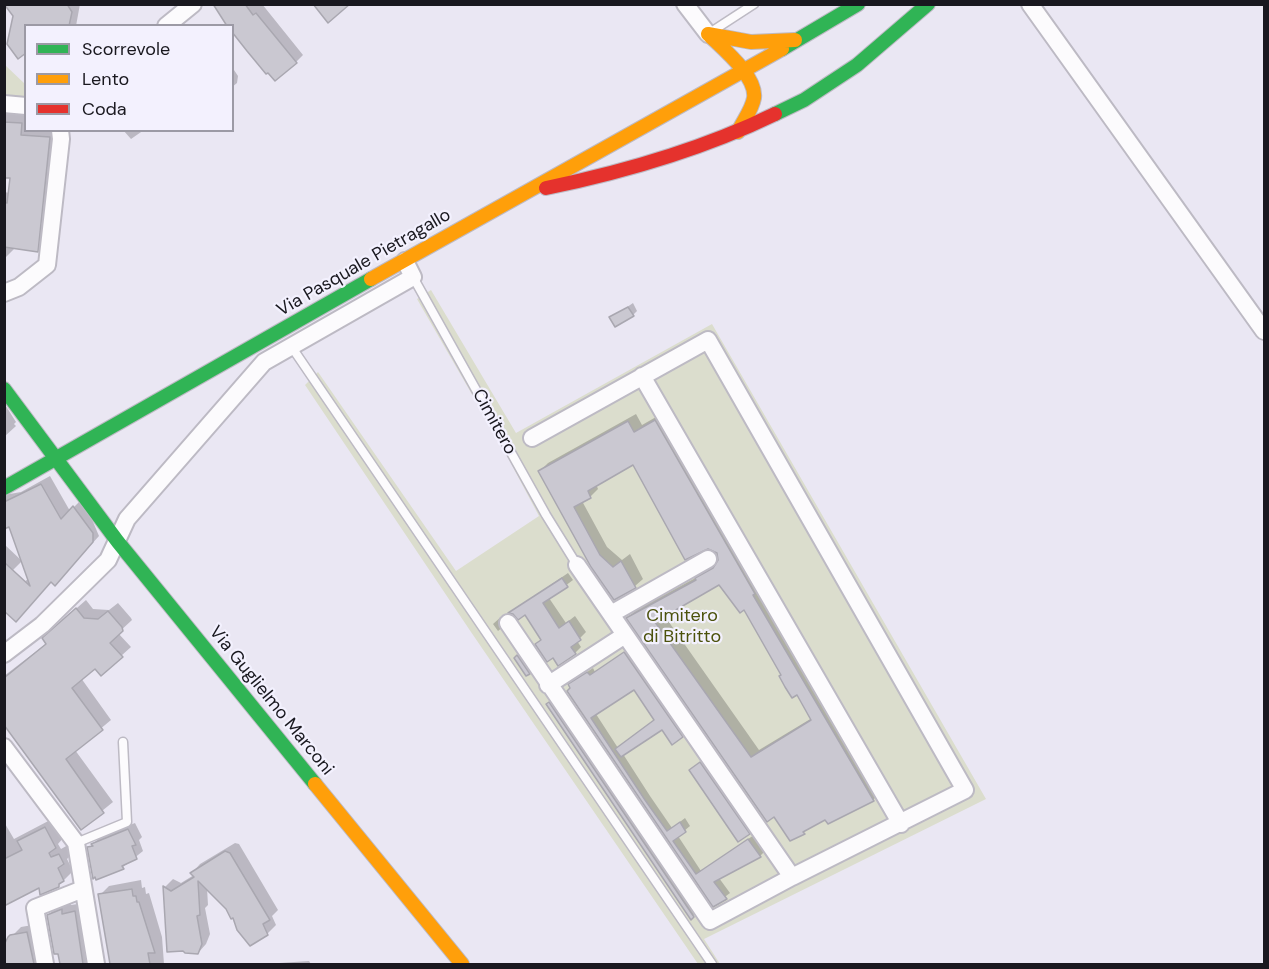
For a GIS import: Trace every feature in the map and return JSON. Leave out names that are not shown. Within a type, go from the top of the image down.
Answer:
[{"type":"main road","name":"Via Pasquale Pietragallo","points":[[4,488],[526,192],[719,79],[743,72],[858,4]]},
{"type":"main road","points":[[526,192],[606,176],[738,132],[804,100],[857,65],[928,4]]},
{"type":"main road","points":[[708,34],[751,42],[797,40]]},
{"type":"main road","points":[[708,34],[713,54]]},
{"type":"main road","points":[[708,34],[743,72],[754,93],[752,104],[738,132]]},
{"type":"main road","name":"Via Guglielmo Marconi","points":[[4,389],[118,542],[462,964]]},
{"type":"street","points":[[168,24],[193,4]]},
{"type":"street","points":[[685,4],[708,34]]},
{"type":"street","points":[[1030,4],[1264,331]]},
{"type":"street","points":[[4,104],[24,106]]},
{"type":"street","points":[[4,293],[19,287],[46,265],[60,132]]},
{"type":"street","points":[[8,646],[42,625],[108,560],[127,519],[264,362],[413,277],[405,261]]},
{"type":"street","points":[[508,623],[710,921],[965,790],[708,340],[532,438]]},
{"type":"street","points":[[255,346],[264,362]]},
{"type":"street","points":[[642,376],[901,824]]},
{"type":"street","points":[[611,614],[708,559]]},
{"type":"street","points":[[577,565],[792,877]]},
{"type":"street","points":[[548,685],[625,635]]},
{"type":"street","points":[[4,747],[76,843],[96,964]]},
{"type":"street","points":[[45,964],[35,908],[83,889]]},
{"type":"lane","points":[[708,34],[754,4]]},
{"type":"lane","name":"Cimitero","points":[[413,277],[546,515],[577,565]]},
{"type":"lane","points":[[291,346],[711,964]]},
{"type":"lane","points":[[76,843],[127,822],[123,742]]},
{"type":"green space","points":[[5,65],[24,83],[24,97],[5,95]]},
{"type":"green space","name":"Cimitero di Bitritto","points":[[431,290],[516,433],[712,324],[986,799],[704,939],[720,964],[698,964],[305,385],[318,372],[456,571],[539,516],[417,299]]},
{"type":"building","points":[[4,4],[67,4],[72,12],[69,24],[24,24],[24,54],[18,59],[7,44],[13,16]]},
{"type":"building","points":[[213,4],[245,4],[253,15],[256,13],[297,63],[275,81],[268,73],[266,74],[234,35],[234,24],[226,24]]},
{"type":"building","points":[[313,4],[350,4],[328,23]]},
{"type":"building","points":[[4,122],[22,123],[21,135],[50,137],[38,252],[4,247],[4,202],[7,203],[10,178],[4,178]]},
{"type":"building","points":[[628,307],[634,316],[615,327],[609,317]]},
{"type":"building","points":[[655,420],[755,594],[753,595],[874,801],[828,824],[825,820],[790,841],[774,817],[767,822],[626,618],[696,580],[695,578],[713,568],[718,560],[717,553],[708,549],[685,560],[633,465],[588,491],[591,498],[574,507],[600,555],[613,567],[621,561],[636,588],[614,600],[591,567],[538,471],[628,421],[634,432]],"holes":[[[719,585],[740,613],[744,610],[781,675],[779,676],[785,687],[792,698],[797,695],[811,720],[751,757],[655,622]]]},
{"type":"building","points":[[41,484],[61,519],[73,506],[93,533],[93,542],[55,586],[51,582],[16,622],[4,611],[4,562],[30,586],[9,527],[4,529],[4,502]]},
{"type":"building","points":[[562,578],[568,587],[543,603],[559,628],[569,621],[581,640],[571,647],[576,654],[558,666],[553,658],[547,662],[535,644],[541,640],[525,615],[518,620],[513,614],[508,613]]},
{"type":"building","points":[[76,608],[84,618],[98,619],[108,611],[123,631],[110,643],[123,657],[101,676],[95,669],[72,688],[103,730],[66,759],[104,813],[81,830],[4,725],[4,678],[46,644],[42,638]]},
{"type":"building","points":[[624,652],[683,737],[672,745],[662,730],[621,757],[615,749],[654,720],[634,690],[591,718],[645,800],[667,831],[680,822],[686,832],[673,841],[696,874],[748,839],[761,857],[714,882],[727,899],[713,907],[567,691],[570,688],[568,684],[587,672],[590,675]]},
{"type":"building","points":[[517,655],[530,674],[526,676],[514,658]]},
{"type":"building","points":[[549,702],[694,917],[691,920],[546,704]]},
{"type":"building","points":[[700,762],[750,834],[738,842],[689,770]]},
{"type":"building","points":[[45,827],[56,848],[49,853],[51,857],[59,854],[64,864],[58,868],[64,881],[59,884],[59,887],[40,895],[39,888],[4,906],[4,859],[22,850],[17,841]]},
{"type":"building","points":[[128,829],[136,845],[132,846],[137,859],[122,866],[124,869],[96,880],[95,877],[93,879],[87,847]]},
{"type":"building","points":[[225,851],[230,853],[270,920],[263,924],[268,935],[250,946],[237,930],[233,918],[231,919],[226,909],[198,881],[200,915],[197,916],[202,944],[198,954],[183,951],[167,952],[163,886],[171,891],[194,877],[190,873]]},
{"type":"building","points":[[132,889],[133,896],[136,896],[139,902],[155,953],[148,953],[150,964],[110,964],[98,894]]},
{"type":"building","points":[[62,909],[62,914],[75,911],[83,964],[60,964],[58,954],[54,954],[47,915]]},
{"type":"building","points":[[27,932],[34,964],[4,964],[4,945],[8,937]]},
{"type":"traffic: fast","points":[[782,49],[858,4]]},
{"type":"traffic: fast","points":[[775,114],[804,100],[857,65],[928,4]]},
{"type":"traffic: fast","points":[[4,488],[371,279]]},
{"type":"traffic: fast","points":[[4,389],[118,542],[315,784]]},
{"type":"traffic: slow","points":[[708,34],[737,63],[750,81],[753,90],[754,98],[751,107],[738,132]]},
{"type":"traffic: slow","points":[[708,34],[751,42],[795,40]]},
{"type":"traffic: slow","points":[[371,279],[782,49]]},
{"type":"traffic: slow","points":[[315,784],[462,964]]},
{"type":"traffic: jam","points":[[546,188],[605,175],[691,149],[775,114]]}]
